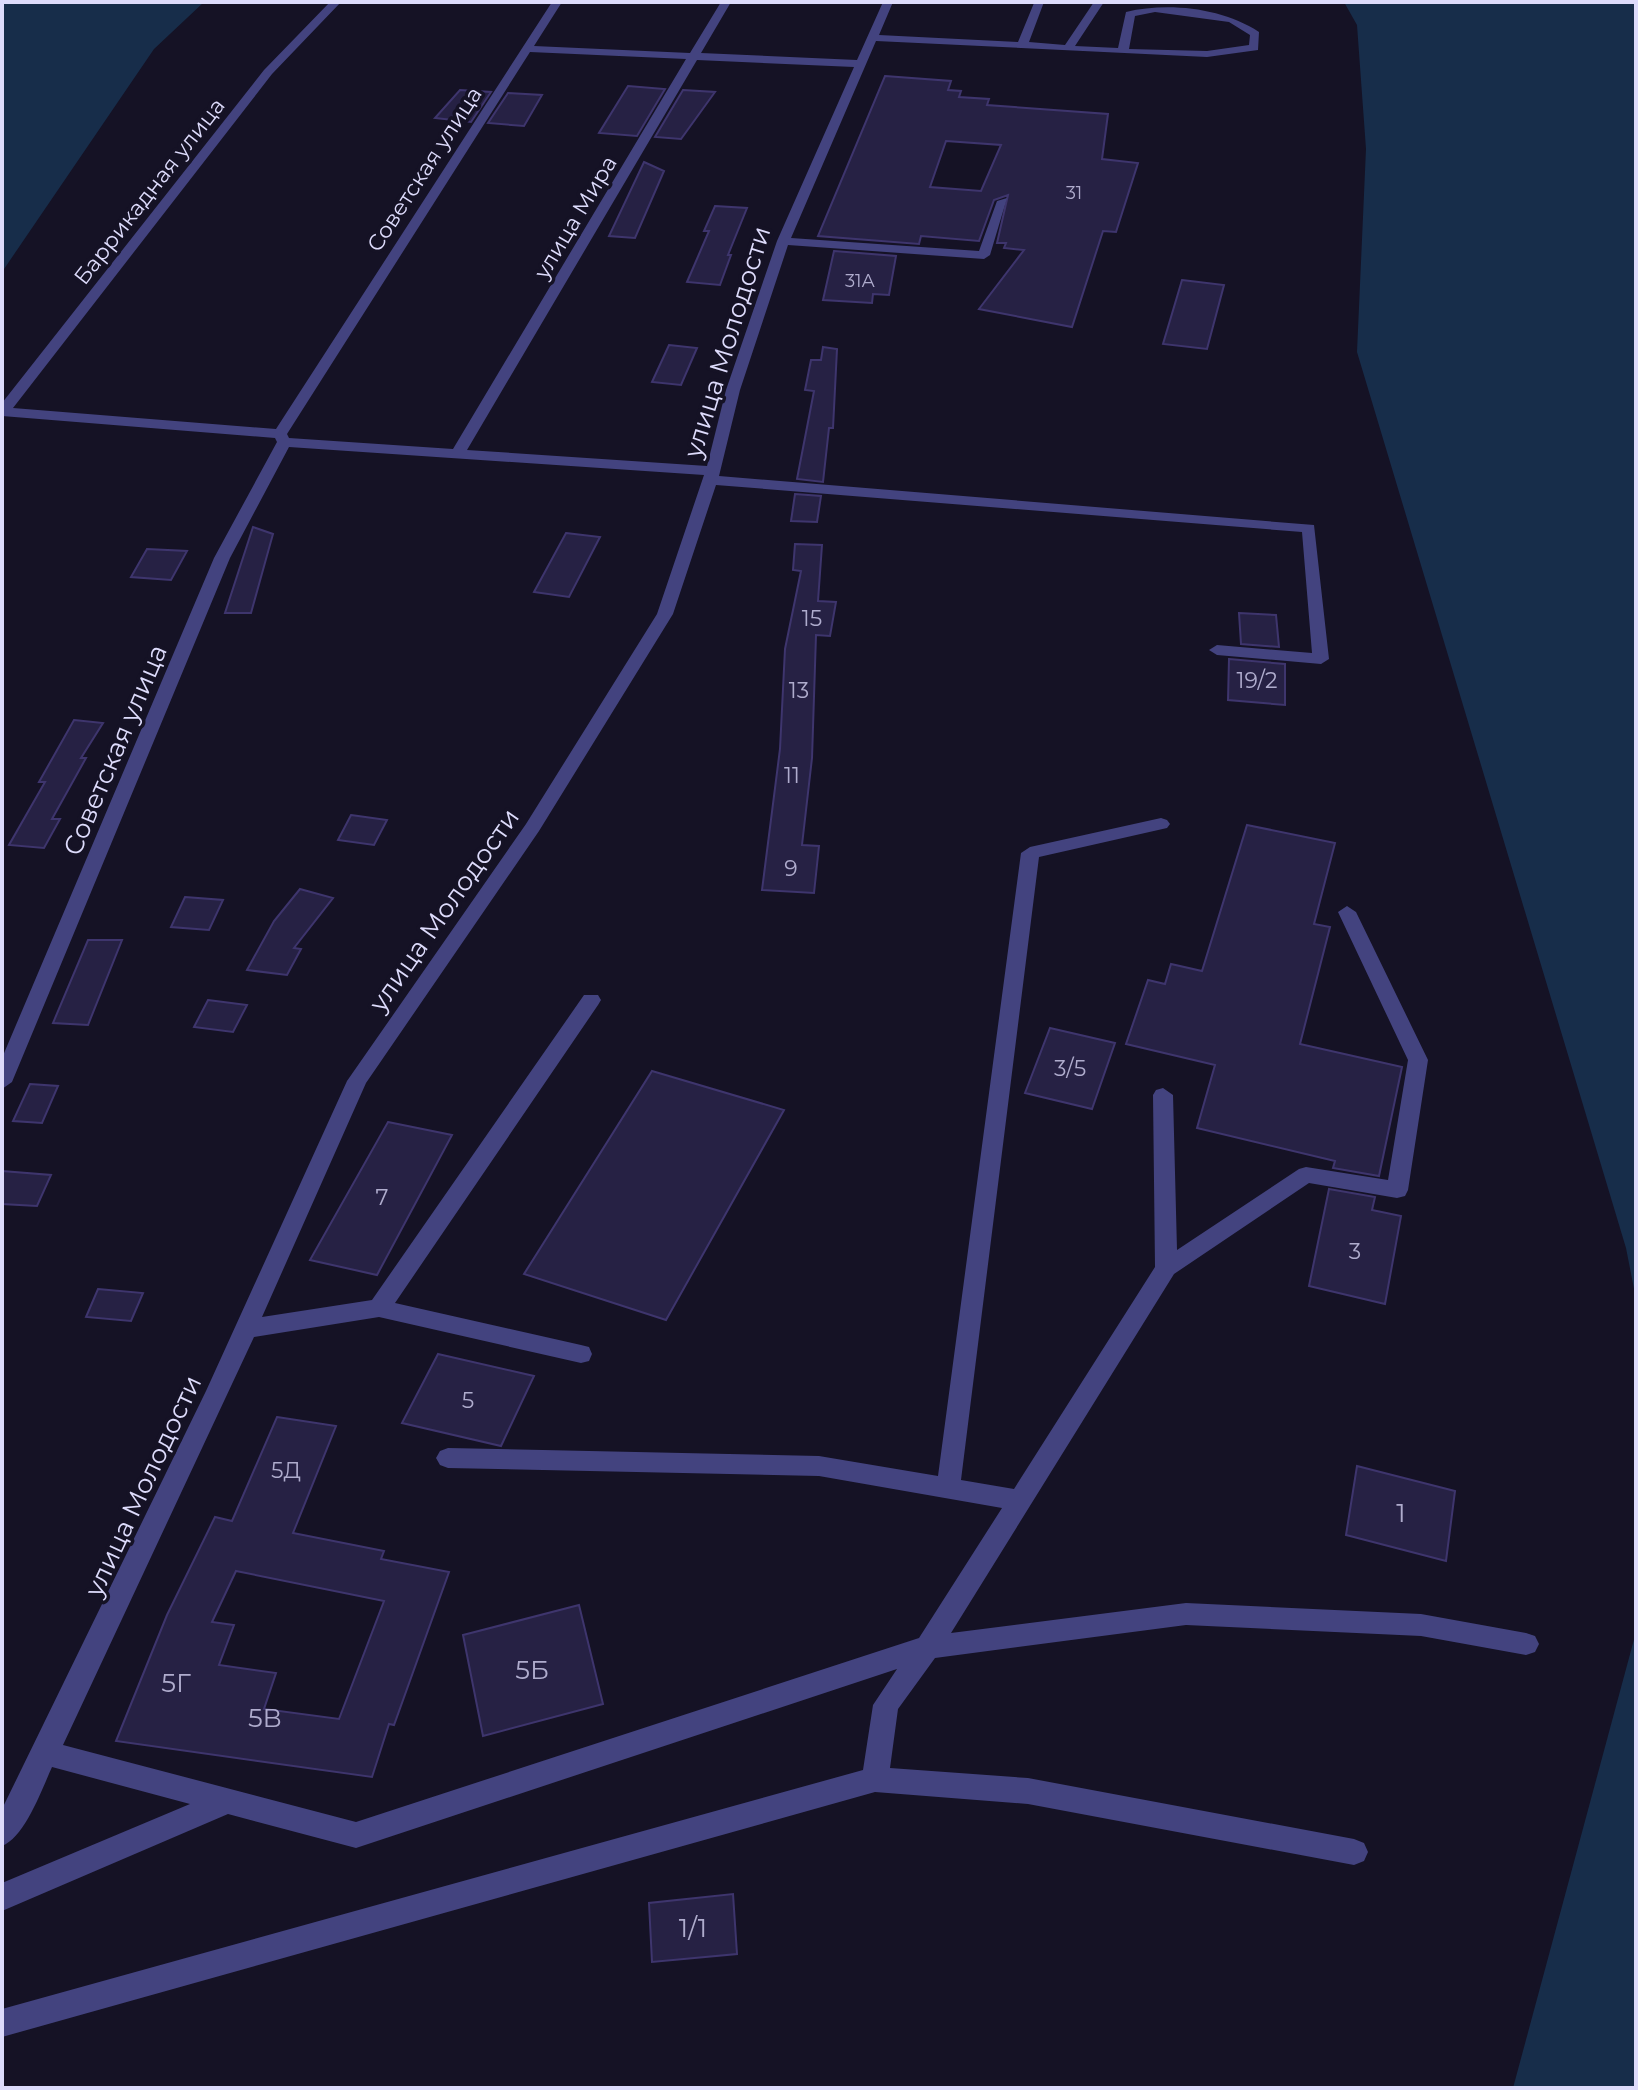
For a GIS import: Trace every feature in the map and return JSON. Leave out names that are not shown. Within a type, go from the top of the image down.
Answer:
[{"type":"street","name":"Баррикадная улица","points":[[3,411],[268,72],[336,2]]},
{"type":"street","name":"Советская улица","points":[[2,1082],[222,558],[282,438],[557,2]]},
{"type":"street","name":"улица Мира","points":[[458,453],[726,2]]},
{"type":"street","name":"улица Молодости","points":[[2,1833],[45,1753],[246,1329],[357,1081],[533,827],[665,614],[712,476],[733,390],[783,241],[888,2]]},
{"type":"street","points":[[1068,49],[1099,2]]},
{"type":"street","points":[[1022,45],[1039,3]]},
{"type":"street","points":[[874,38],[1123,52],[1207,54],[1254,48],[1255,34],[1232,19],[1155,9],[1130,14],[1123,52]]},
{"type":"street","points":[[527,49],[863,64]]},
{"type":"street","points":[[783,241],[984,255],[1003,201]]},
{"type":"street","points":[[3,411],[1309,528],[1321,659],[1217,650]]},
{"type":"street","points":[[948,1488],[1030,853],[1161,824]]},
{"type":"street","points":[[875,1779],[886,1705],[928,1647],[1166,1268],[1306,1175],[1397,1190],[1418,1060],[1347,912]]},
{"type":"street","points":[[379,1308],[591,1000]]},
{"type":"street","points":[[1163,1095],[1166,1268]]},
{"type":"street","points":[[246,1329],[379,1308],[581,1354]]},
{"type":"street","points":[[448,1458],[819,1466],[1021,1501]]},
{"type":"street","points":[[45,1753],[356,1835],[928,1647],[1186,1614],[1421,1625],[1526,1644]]},
{"type":"street","points":[[2,2023],[875,1779],[1028,1791],[1354,1852]]},
{"type":"street","points":[[2,1897],[228,1801]]},
{"type":"water","points":[[2,2],[204,2],[154,49],[2,272]]},
{"type":"water","points":[[1344,2],[1636,2],[1636,1299],[1626,1248],[1357,352],[1366,149],[1357,25]]},
{"type":"water","points":[[1636,1632],[1636,2088],[1513,2088]]},
{"type":"building","points":[[885,76],[951,81],[948,90],[961,91],[959,97],[989,99],[987,105],[1108,114],[1102,159],[1138,163],[1116,232],[1103,231],[1072,327],[979,309],[1024,250],[1004,248],[1006,243],[997,243],[1008,195],[994,200],[979,241],[921,236],[919,244],[818,236]],"holes":[[[946,141],[1001,145],[981,191],[930,187]]]},
{"type":"building","points":[[628,86],[665,89],[637,136],[599,133]]},
{"type":"building","points":[[460,90],[491,92],[471,122],[435,118]]},
{"type":"building","points":[[683,90],[715,92],[681,139],[655,137]]},
{"type":"building","points":[[508,93],[542,95],[524,126],[488,123]]},
{"type":"building","points":[[644,162],[664,171],[635,238],[609,236]]},
{"type":"building","points":[[715,206],[747,208],[720,285],[687,282],[709,231],[704,231]]},
{"type":"building","points":[[834,251],[896,256],[889,295],[873,294],[872,303],[823,300]]},
{"type":"building","points":[[1182,280],[1224,285],[1207,349],[1163,344]]},
{"type":"building","points":[[669,345],[697,348],[681,385],[652,382]]},
{"type":"building","points":[[823,347],[837,349],[833,428],[829,428],[823,482],[797,479],[814,391],[805,390],[811,360],[821,360]]},
{"type":"building","points":[[795,494],[821,496],[817,522],[791,521]]},
{"type":"building","points":[[253,527],[273,534],[251,613],[225,613]]},
{"type":"building","points":[[566,533],[600,537],[569,597],[534,592]]},
{"type":"building","points":[[795,544],[822,545],[818,601],[836,602],[830,636],[816,635],[812,758],[802,845],[819,846],[814,893],[762,890],[780,749],[785,649],[801,571],[793,570]]},
{"type":"building","points":[[147,549],[187,551],[171,580],[131,577]]},
{"type":"building","points":[[1239,613],[1276,615],[1279,647],[1241,644]]},
{"type":"building","points":[[1229,659],[1285,664],[1285,705],[1228,700]]},
{"type":"building","points":[[74,720],[103,723],[81,758],[86,758],[52,819],[60,819],[44,848],[9,845],[45,782],[39,782]]},
{"type":"building","points":[[351,815],[387,820],[374,845],[338,840]]},
{"type":"building","points":[[1247,825],[1335,843],[1314,924],[1330,927],[1300,1044],[1402,1067],[1379,1176],[1333,1168],[1335,1161],[1197,1128],[1215,1065],[1126,1044],[1148,980],[1165,984],[1171,964],[1202,971]]},
{"type":"building","points":[[300,889],[333,898],[294,948],[301,949],[287,975],[247,970],[274,921]]},
{"type":"building","points":[[185,897],[223,900],[209,930],[171,927]]},
{"type":"building","points":[[88,940],[122,940],[88,1025],[53,1023]]},
{"type":"building","points":[[208,1000],[247,1005],[233,1032],[194,1027]]},
{"type":"building","points":[[1050,1028],[1115,1043],[1092,1109],[1025,1093]]},
{"type":"building","points":[[652,1071],[784,1110],[666,1320],[524,1274]]},
{"type":"building","points":[[30,1084],[58,1086],[42,1123],[13,1121]]},
{"type":"building","points":[[388,1122],[452,1135],[377,1275],[310,1260]]},
{"type":"building","points":[[2,1171],[51,1175],[37,1206],[2,1204]]},
{"type":"building","points":[[1329,1189],[1375,1197],[1372,1210],[1401,1216],[1385,1304],[1309,1286]]},
{"type":"building","points":[[98,1289],[143,1293],[131,1321],[86,1317]]},
{"type":"building","points":[[438,1354],[534,1376],[501,1446],[402,1423]]},
{"type":"building","points":[[277,1417],[336,1426],[293,1533],[384,1551],[381,1559],[449,1572],[394,1725],[389,1724],[372,1777],[116,1741],[167,1615],[215,1517],[232,1521]],"holes":[[[236,1571],[384,1601],[339,1719],[264,1709],[276,1673],[219,1665],[234,1625],[212,1622]]]},
{"type":"building","points":[[1357,1466],[1455,1491],[1446,1561],[1346,1535]]},
{"type":"building","points":[[579,1605],[603,1704],[483,1736],[463,1635]]},
{"type":"building","points":[[733,1894],[737,1954],[652,1962],[649,1903]]}]
